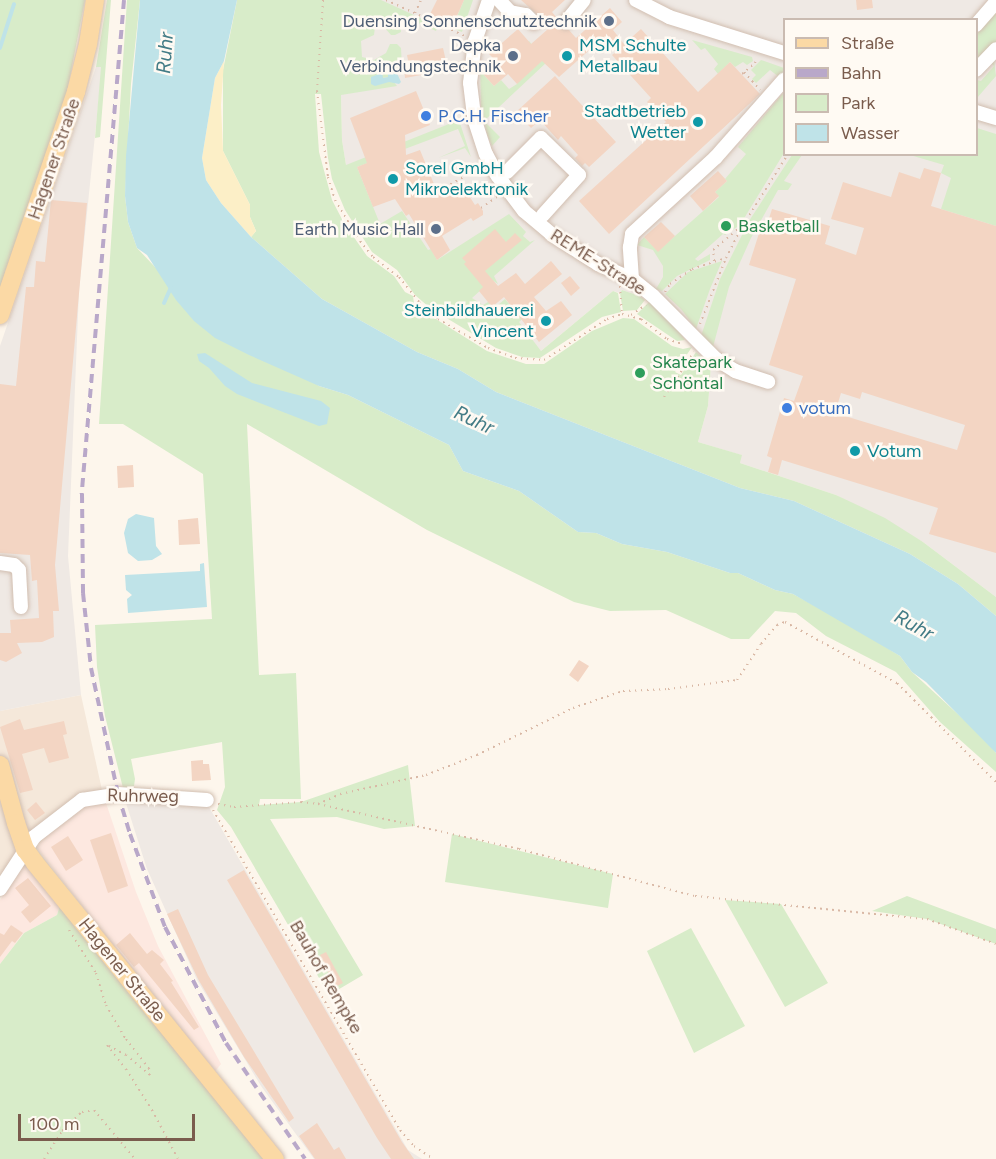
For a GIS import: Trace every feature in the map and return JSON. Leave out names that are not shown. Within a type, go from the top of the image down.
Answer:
[{"type":"main road","name":"Hagener Straße","points":[[0,315],[76,92],[88,44],[95,0]]},
{"type":"main road","name":"Hagener Straße","points":[[0,765],[25,849],[275,1159]]},
{"type":"street","name":"REME-Straße","points":[[489,0],[475,41],[470,83],[474,118],[491,165],[524,211],[550,234],[627,278],[653,296],[716,359],[735,371],[768,382]]},
{"type":"street","points":[[499,0],[510,12],[526,15],[534,23]]},
{"type":"street","points":[[566,22],[584,0]]},
{"type":"street","points":[[636,0],[652,4],[696,26],[783,54]]},
{"type":"street","points":[[978,24],[996,2]]},
{"type":"street","points":[[978,68],[996,49]]},
{"type":"street","points":[[627,278],[632,234],[716,157],[783,81]]},
{"type":"street","points":[[978,113],[996,118]]},
{"type":"street","points":[[507,172],[542,138],[579,175],[543,215]]},
{"type":"street","points":[[0,563],[14,566],[19,570],[21,607]]},
{"type":"street","name":"Ruhrweg","points":[[0,889],[34,837],[82,800],[118,794],[207,800]]},
{"type":"path","points":[[323,0],[317,90],[328,177],[335,200],[347,223],[373,257],[399,277],[419,302],[438,319],[488,348],[515,358],[544,360],[607,319],[622,314],[631,315],[678,344],[698,342]]},
{"type":"path","points":[[386,0],[475,41]]},
{"type":"path","points":[[415,13],[421,0]]},
{"type":"path","points":[[762,46],[755,63],[743,73],[768,99]]},
{"type":"path","points":[[664,397],[698,342],[726,258],[743,225],[787,156]]},
{"type":"path","points":[[440,190],[478,169]]},
{"type":"path","points":[[481,208],[508,189]]},
{"type":"path","points":[[714,261],[713,250],[743,225]]},
{"type":"path","points":[[631,315],[645,306],[653,296],[664,292],[670,284],[692,269],[726,258]]},
{"type":"path","points":[[622,314],[619,292],[627,278]]},
{"type":"path","points":[[318,804],[340,794],[426,775],[477,754],[573,708],[623,691],[668,689],[737,680],[761,644],[777,625],[785,622],[897,683],[996,782]]},
{"type":"path","points":[[207,800],[234,807],[301,802],[318,804],[519,849],[695,896],[927,919],[996,944]]},
{"type":"path","name":"Bauhof Rempke","points":[[207,800],[399,1130],[414,1146],[433,1159]]},
{"type":"path","points":[[64,924],[96,973],[111,1013],[126,1039],[148,1068],[150,1075],[126,1055],[107,1045],[126,1069],[152,1110],[178,1159]]},
{"type":"path","points":[[44,1159],[63,1131],[82,1112],[94,1110],[111,1127],[135,1159]]},
{"type":"shaded area","points":[[347,0],[996,0],[996,597],[923,542],[836,495],[740,463],[741,455],[698,442],[708,406],[711,365],[692,349],[662,311],[640,296],[622,290],[620,293],[613,291],[541,351],[393,252],[346,165],[342,140],[341,95]]},
{"type":"shaded area","points":[[96,67],[102,67],[79,291],[68,556],[81,695],[0,711],[0,346]]},
{"type":"shaded area","points":[[81,695],[102,790],[81,796],[29,832],[0,878],[0,711]]},
{"type":"shaded area","points":[[105,800],[136,892],[158,946],[221,1064],[213,1074],[37,848],[42,838],[81,806]]},
{"type":"shaded area","points":[[125,800],[206,802],[408,1150],[422,1159],[314,1159],[261,1086],[197,980],[147,869]]},
{"type":"shaded area","points":[[24,862],[61,902],[57,915],[24,933],[0,964],[0,900]]},
{"type":"green space","points":[[0,0],[85,0],[67,92],[0,300]]},
{"type":"green space","points":[[107,0],[111,0],[100,137],[95,138],[101,67],[96,67]]},
{"type":"green space","points":[[127,0],[140,0],[131,84],[125,196],[128,222],[137,248],[155,267],[319,386],[348,395],[449,445],[463,471],[519,491],[578,532],[596,533],[622,544],[667,552],[730,573],[738,573],[775,590],[793,594],[850,625],[900,656],[912,672],[986,740],[996,753],[996,772],[940,722],[896,672],[826,636],[796,613],[775,611],[749,639],[731,639],[666,610],[610,611],[574,602],[427,530],[247,424],[259,675],[296,673],[301,799],[260,799],[259,805],[301,802],[408,765],[415,826],[384,829],[337,817],[270,819],[363,975],[329,995],[231,827],[217,810],[225,787],[222,742],[131,759],[134,786],[123,788],[105,716],[97,667],[95,625],[212,619],[203,474],[123,424],[99,424]]},
{"type":"green space","points":[[237,0],[381,0],[438,26],[436,31],[405,17],[400,19],[401,32],[395,35],[391,35],[383,26],[375,27],[374,35],[361,41],[362,57],[374,60],[386,53],[390,44],[397,44],[401,48],[402,67],[390,71],[389,77],[382,78],[382,73],[370,78],[394,82],[397,86],[341,95],[342,140],[346,165],[459,120],[471,157],[465,148],[438,158],[465,146],[458,129],[357,167],[380,224],[402,211],[437,260],[509,214],[526,232],[523,236],[530,242],[535,240],[494,276],[498,284],[492,280],[472,298],[483,305],[488,302],[498,305],[505,299],[514,310],[521,305],[530,312],[519,322],[541,351],[613,291],[618,293],[621,312],[602,317],[540,358],[522,357],[496,348],[430,308],[415,295],[397,270],[372,252],[345,210],[332,179],[321,94],[315,94],[319,152],[332,200],[344,223],[367,256],[394,276],[405,292],[413,296],[414,303],[423,311],[487,351],[526,364],[544,364],[592,331],[623,318],[634,319],[672,346],[683,349],[692,347],[675,372],[681,375],[696,352],[711,365],[708,406],[698,442],[742,455],[740,463],[836,495],[885,518],[923,542],[996,597],[996,616],[958,584],[910,554],[794,501],[740,488],[496,392],[458,369],[417,352],[322,299],[251,237],[256,231],[250,217],[250,205],[223,151],[223,70]]},
{"type":"green space","points":[[464,0],[473,0],[462,32],[452,28]]},
{"type":"green space","points":[[996,11],[996,42],[978,59],[978,33]]},
{"type":"green space","points":[[692,40],[752,57],[753,61],[747,65],[743,62],[735,67],[730,62],[718,74],[714,69],[718,64],[705,48],[701,50]]},
{"type":"green space","points":[[529,41],[547,62],[484,121],[481,107],[480,65],[484,68],[484,75],[494,86],[501,80],[509,89],[517,84],[525,45]]},
{"type":"green space","points":[[761,60],[783,68],[783,73],[779,77],[770,70],[756,83],[752,79],[756,75],[751,70]]},
{"type":"green space","points":[[994,60],[996,76],[978,97],[978,80],[981,81],[994,66],[991,63]]},
{"type":"green space","points":[[783,93],[783,155],[740,225],[725,235],[723,234],[695,259],[698,261],[710,254],[710,260],[677,276],[662,291],[656,289],[663,277],[663,266],[653,250],[637,245],[644,237],[658,251],[719,197],[715,192],[727,181],[725,179],[746,154],[738,147]]},
{"type":"green space","points":[[484,121],[500,137],[492,146],[487,134]]},
{"type":"green space","points":[[978,128],[996,134],[996,226],[941,209],[951,178],[941,173],[944,165],[913,156],[978,156]]},
{"type":"green space","points":[[791,156],[801,156],[784,181],[792,184],[788,190],[778,190],[751,238],[729,287],[713,347],[701,336],[720,279],[749,221]]},
{"type":"green space","points":[[722,261],[696,329],[681,309],[665,294],[688,272]]},
{"type":"green space","points":[[622,290],[645,300],[637,310],[623,311],[620,293]]},
{"type":"green space","points":[[649,302],[671,320],[685,340],[677,341],[637,314]]},
{"type":"green space","points":[[452,834],[613,874],[608,908],[445,882]]},
{"type":"green space","points":[[907,896],[996,929],[996,944],[927,919],[872,911]]},
{"type":"green space","points":[[725,900],[781,904],[828,983],[785,1007]]},
{"type":"green space","points":[[61,902],[269,1159],[0,1159],[0,964],[24,933],[57,915]]},
{"type":"green space","points":[[691,928],[745,1026],[694,1053],[647,951]]},
{"type":"sand","points":[[224,61],[221,105],[223,151],[250,205],[250,217],[256,231],[251,237],[221,203],[206,180],[202,158],[215,78]]},
{"type":"water","name":"Ruhr","points":[[140,0],[237,0],[224,61],[215,78],[202,158],[206,180],[221,203],[251,237],[322,299],[417,352],[458,369],[496,392],[740,488],[794,501],[910,554],[958,584],[996,616],[996,753],[926,682],[912,672],[900,656],[793,594],[775,590],[738,573],[730,573],[667,552],[622,544],[596,533],[578,532],[519,491],[463,471],[449,445],[348,395],[319,386],[249,355],[215,338],[194,321],[176,300],[147,255],[137,248],[128,222],[125,196],[126,156]]},
{"type":"water","points":[[395,69],[401,82],[399,84],[389,82],[375,86],[371,84],[371,77],[382,73],[383,78],[388,77],[388,73]]},
{"type":"water","points":[[205,353],[252,383],[321,401],[330,408],[327,424],[319,426],[237,394],[225,386],[209,368],[199,361],[197,354]]},
{"type":"water","points":[[136,514],[154,518],[156,546],[162,554],[152,560],[138,561],[128,553],[124,533],[128,519]]},
{"type":"water","points":[[204,563],[207,607],[128,613],[127,599],[132,595],[126,590],[125,575],[200,571],[200,564]]},
{"type":"building","points":[[437,0],[464,0],[453,25],[430,14]]},
{"type":"building","points":[[521,0],[565,0],[552,12],[558,19],[560,29],[569,30],[576,38],[610,8],[622,22],[613,30],[624,44],[641,29],[698,92],[730,62],[760,94],[609,234],[579,201],[666,122],[647,102],[651,98],[612,55],[617,51],[604,37],[559,77],[542,61],[517,84],[508,74],[494,86],[484,75],[484,65],[493,58],[489,54],[518,29],[531,44],[548,29],[540,17]]},
{"type":"building","points":[[856,0],[872,0],[873,8],[857,10]]},
{"type":"building","points":[[443,48],[448,70],[405,78],[404,67],[409,65],[407,55]]},
{"type":"building","points":[[555,76],[616,142],[589,167],[585,163],[582,166],[575,158],[578,155],[561,136],[558,140],[540,120],[531,128],[516,112]]},
{"type":"building","points":[[416,91],[430,125],[405,135],[406,155],[420,150],[436,189],[439,188],[442,193],[460,182],[475,205],[478,203],[483,211],[483,215],[473,221],[471,218],[442,236],[450,250],[437,260],[409,214],[406,216],[395,199],[373,207],[357,167],[367,163],[350,118]]},
{"type":"building","points":[[924,168],[941,173],[931,206],[996,226],[996,553],[929,534],[938,508],[782,460],[778,475],[768,472],[772,458],[767,456],[784,398],[794,401],[803,376],[769,365],[796,279],[749,265],[760,230],[765,231],[772,209],[830,226],[825,244],[856,255],[864,228],[831,219],[843,182],[891,197],[899,172],[920,179]],"holes":[[[862,392],[965,425],[957,450],[835,413],[841,393],[860,399]]]},
{"type":"building","points":[[718,171],[727,181],[715,192],[719,196],[703,211],[690,196]]},
{"type":"building","points":[[51,200],[87,203],[55,565],[59,611],[53,611],[54,637],[42,642],[17,643],[22,653],[6,662],[0,660],[0,633],[11,633],[10,620],[39,618],[37,580],[32,581],[30,555],[0,553],[0,384],[16,386],[26,287],[34,287],[36,261],[45,262]]},
{"type":"building","points":[[661,222],[675,236],[658,252],[644,237]]},
{"type":"building","points":[[495,229],[506,242],[515,233],[522,240],[485,271],[498,286],[516,273],[525,284],[551,261],[562,274],[534,297],[546,311],[561,301],[572,315],[539,342],[504,297],[492,307],[479,291],[483,287],[464,264],[466,262],[462,258]]},
{"type":"building","points":[[570,276],[580,288],[571,296],[561,283]]},
{"type":"building","points":[[133,465],[134,487],[118,488],[117,466]]},
{"type":"building","points":[[198,518],[200,544],[179,545],[178,520]]},
{"type":"building","points":[[579,660],[589,666],[578,682],[569,675]]},
{"type":"building","points":[[20,719],[24,730],[64,721],[67,734],[63,735],[69,758],[49,763],[44,748],[22,754],[33,790],[20,793],[0,727]]},
{"type":"building","points":[[203,760],[203,764],[209,764],[211,780],[192,781],[191,761]]},
{"type":"building","points":[[36,802],[45,813],[35,820],[27,810]]},
{"type":"building","points":[[111,833],[128,886],[108,893],[90,840]]},
{"type":"building","points":[[68,836],[83,860],[66,871],[51,847]]},
{"type":"building","points":[[244,870],[414,1159],[391,1159],[377,1138],[227,880]]},
{"type":"building","points":[[28,878],[51,906],[30,923],[21,912],[29,905],[15,888]]},
{"type":"building","points":[[178,909],[208,975],[294,1118],[289,1122],[244,1057],[198,979],[167,914]]},
{"type":"building","points":[[11,925],[23,933],[15,943],[12,941],[0,957],[0,933],[4,935]]},
{"type":"building","points":[[130,933],[147,954],[152,950],[164,960],[160,964],[173,981],[171,982],[199,1027],[194,1030],[139,963],[134,967],[116,945]]},
{"type":"building","points":[[326,952],[343,983],[335,987],[320,955]]},
{"type":"building","points":[[317,1123],[334,1150],[339,1147],[346,1159],[315,1159],[299,1136]]},
{"type":"waterway","points":[[0,48],[14,4]]},
{"type":"waterway","points":[[164,303],[171,287]]},
{"type":"railway","points":[[124,0],[82,494],[83,593],[91,668],[118,794],[130,834],[165,927],[226,1043],[305,1159]]},
{"type":"place","name":"Duensing Sonnenschutztechnik","points":[[609,21]]},
{"type":"place","name":"Depka Verbindungstechnik","points":[[513,56]]},
{"type":"place","name":"MSM Schulte Metallbau","points":[[567,56]]},
{"type":"place","name":"P.C.H. Fischer","points":[[426,116]]},
{"type":"place","name":"Stadtbetrieb Wetter","points":[[698,122]]},
{"type":"place","name":"Sorel GmbH Mikroelektronik","points":[[393,179]]},
{"type":"place","name":"Basketball","points":[[726,226]]},
{"type":"place","name":"Earth Music Hall","points":[[436,229]]},
{"type":"place","name":"Steinbildhauerei Vincent","points":[[546,321]]},
{"type":"place","name":"Skatepark Schöntal","points":[[640,373]]},
{"type":"place","name":"votum","points":[[787,408]]},
{"type":"place","name":"Votum","points":[[855,451]]}]
